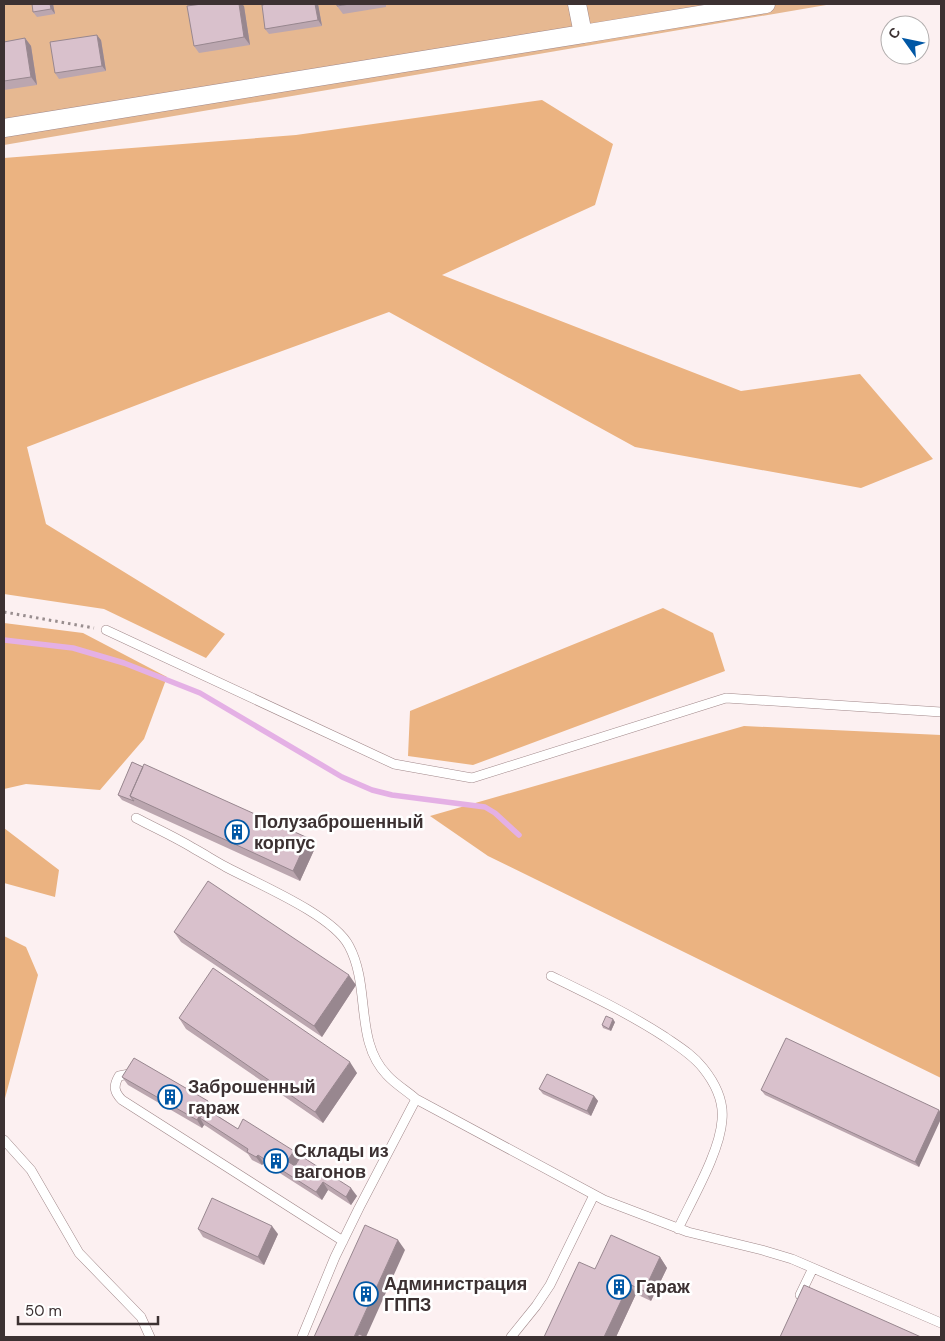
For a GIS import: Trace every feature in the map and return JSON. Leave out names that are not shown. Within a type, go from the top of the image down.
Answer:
[{"type":"street","points":[[577,4],[583,34]]},
{"type":"street","points":[[4,128],[766,4]]},
{"type":"lane","points":[[106,630],[394,764],[472,778],[726,698],[941,712]]},
{"type":"lane","points":[[136,818],[224,866],[292,900],[336,931],[348,944],[362,982],[366,1032],[371,1049],[386,1075],[416,1099],[594,1195],[640,1215],[678,1228],[792,1259],[941,1323]]},
{"type":"lane","points":[[551,976],[610,1004],[660,1034],[689,1054],[703,1067],[714,1084],[722,1101],[723,1118],[720,1134],[705,1172],[678,1228]]},
{"type":"lane","points":[[129,1074],[119,1076],[114,1088],[116,1094],[122,1100],[342,1241]]},
{"type":"lane","points":[[302,1337],[342,1241],[416,1099]]},
{"type":"lane","points":[[4,1140],[31,1170],[79,1253],[141,1317],[150,1337]]},
{"type":"lane","points":[[511,1337],[550,1285],[594,1195]]},
{"type":"lane","points":[[797,1303],[813,1268]]},
{"type":"path","points":[[4,612],[106,630]]},
{"type":"shaded area","points":[[4,4],[832,4],[4,145]]},
{"type":"shaded area","points":[[542,100],[613,144],[595,205],[442,275],[741,391],[860,374],[933,459],[861,488],[635,447],[389,312],[197,382],[27,447],[46,524],[225,634],[206,658],[104,609],[4,594],[4,158],[296,135]]},
{"type":"shaded area","points":[[663,608],[713,633],[725,671],[473,765],[408,756],[410,711]]},
{"type":"shaded area","points":[[4,623],[83,633],[167,677],[144,739],[100,790],[26,784],[4,789]]},
{"type":"shaded area","points":[[744,726],[941,735],[941,1078],[488,856],[430,816]]},
{"type":"shaded area","points":[[4,828],[59,870],[55,897],[4,883]]},
{"type":"shaded area","points":[[4,936],[26,947],[38,975],[4,1102]]},
{"type":"building","points":[[32,4],[50,4],[51,9],[33,12]]},
{"type":"building","points":[[239,4],[244,37],[194,46],[187,6]]},
{"type":"building","points":[[315,4],[318,20],[265,29],[262,5]]},
{"type":"building","points":[[97,35],[102,66],[55,73],[50,42]]},
{"type":"building","points":[[25,38],[31,77],[4,81],[4,42]]},
{"type":"building","points":[[132,762],[143,767],[130,796],[134,801],[118,795]]},
{"type":"building","name":"Полузаброшенный корпус","points":[[144,764],[308,838],[293,871],[130,796]]},
{"type":"building","points":[[208,881],[349,975],[314,1026],[174,932]]},
{"type":"building","points":[[213,968],[350,1062],[315,1112],[179,1018]]},
{"type":"building","points":[[606,1016],[613,1019],[609,1029],[602,1025]]},
{"type":"building","points":[[786,1038],[939,1110],[915,1162],[761,1090]]},
{"type":"building","name":"Заброшенный гараж","points":[[134,1058],[208,1101],[197,1120],[122,1077]]},
{"type":"building","points":[[547,1074],[594,1096],[587,1111],[539,1089]]},
{"type":"building","name":"Склады из вагонов","points":[[206,1109],[238,1129],[243,1119],[294,1151],[287,1161],[295,1166],[301,1156],[351,1188],[346,1197],[323,1182],[316,1192],[258,1155],[256,1157],[247,1152],[248,1149],[200,1118]]},
{"type":"building","points":[[212,1198],[272,1226],[258,1257],[198,1229]]},
{"type":"building","name":"Администрация ГППЗ","points":[[365,1225],[398,1240],[354,1337],[314,1337]]},
{"type":"building","name":"Гараж","points":[[611,1235],[660,1257],[644,1291],[629,1284],[604,1337],[544,1337],[579,1262],[595,1269]]},
{"type":"building","points":[[804,1285],[921,1337],[780,1337]]},
{"type":"waterway","points":[[4,640],[73,648],[124,663],[200,693],[342,777],[372,790],[392,795],[485,807],[495,813],[519,835]]},
{"type":"place","name":"Полузаброшенный корпус","points":[[237,832]]},
{"type":"place","name":"Заброшенный гараж","points":[[170,1097]]},
{"type":"place","name":"Склады из вагонов","points":[[276,1161]]},
{"type":"place","name":"Гараж","points":[[619,1287]]},
{"type":"place","name":"Администрация ГППЗ","points":[[366,1294]]}]
